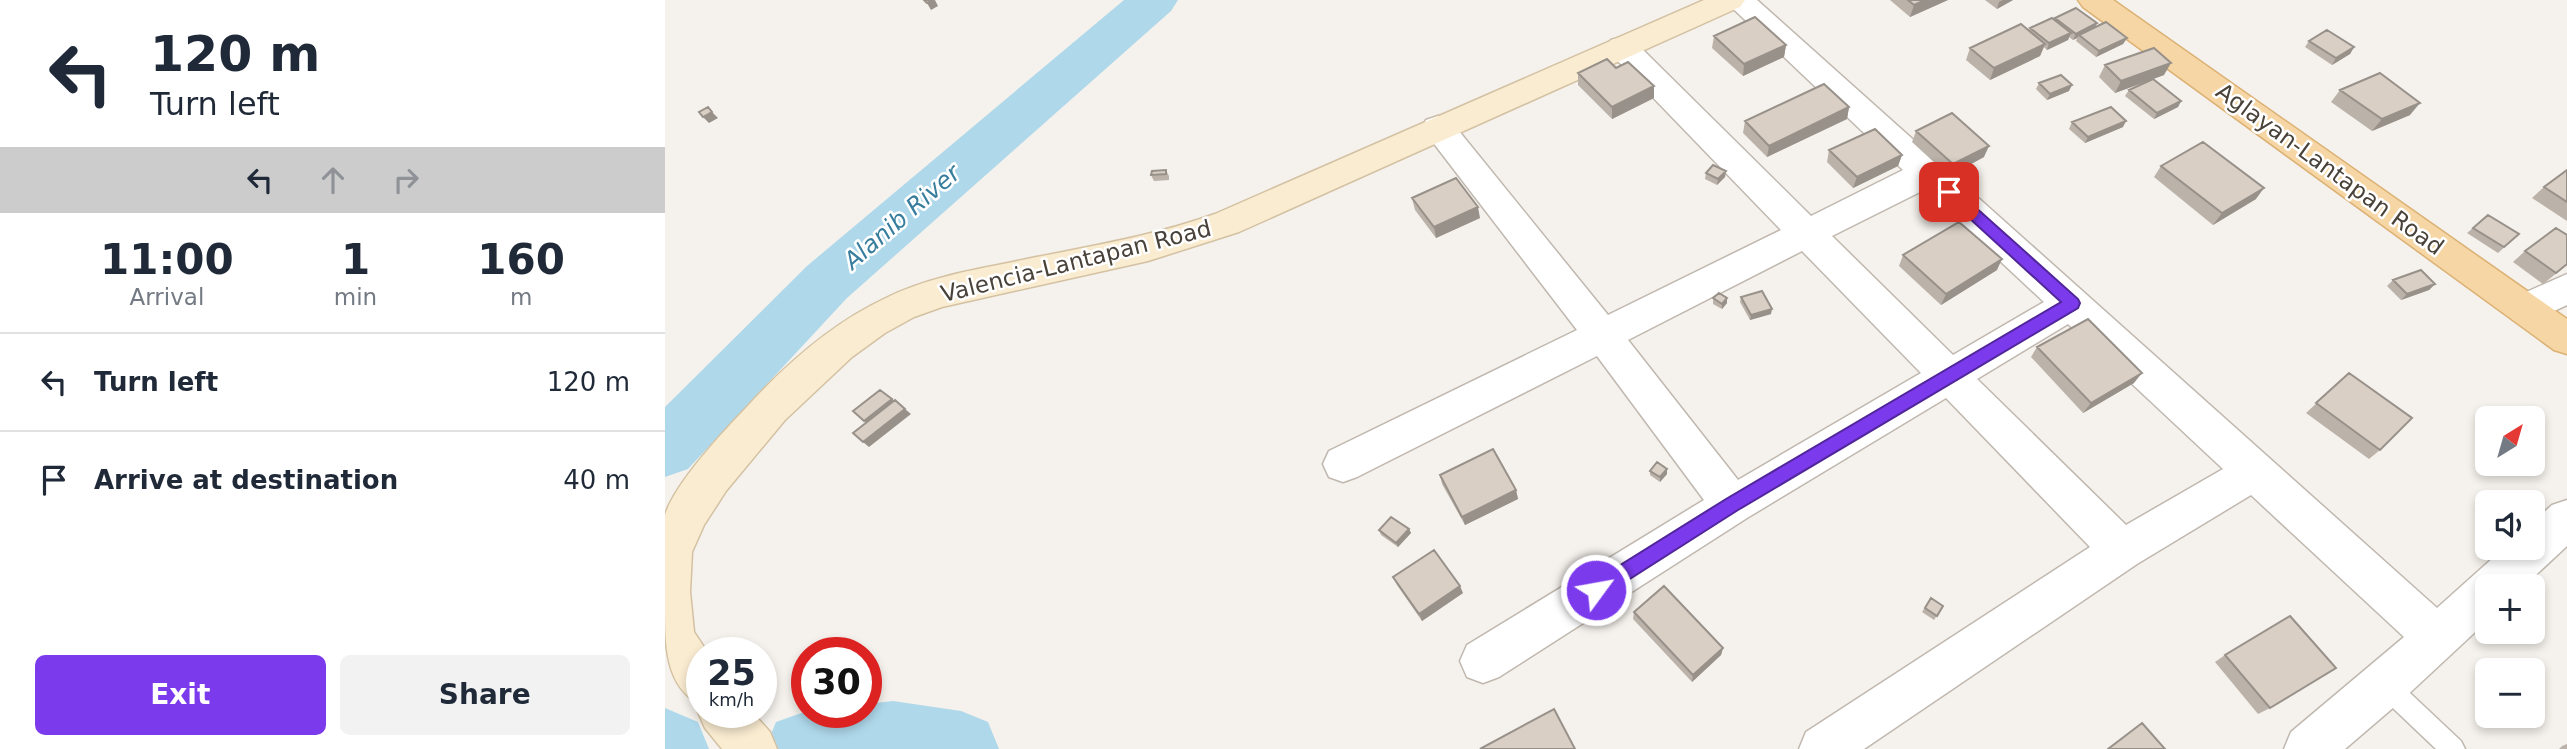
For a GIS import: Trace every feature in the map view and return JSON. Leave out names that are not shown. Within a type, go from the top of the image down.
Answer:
[{"type":"main road","name":"Valencia-Lantapan Road","points":[[686,660],[675,643],[667,594],[674,542],[707,482],[753,428],[807,373],[847,341],[898,308],[953,289],[1163,244],[1217,227],[1730,0]]},
{"type":"main road","name":"Aglayan-Lantapan Road","points":[[2093,0],[2567,339]]},
{"type":"main road","name":"Valencia-Lantapan Road","points":[[736,728],[753,749]]},
{"type":"street","points":[[1739,0],[2437,638]]},
{"type":"street","points":[[1622,47],[2122,550]]},
{"type":"street","points":[[1437,128],[1602,334],[1732,505]]},
{"type":"street","points":[[1343,464],[1928,173]]},
{"type":"street","points":[[2526,309],[2567,288]]},
{"type":"street","points":[[1483,661],[1732,505],[2072,303]]},
{"type":"street","points":[[1823,749],[2122,550],[2254,472]]},
{"type":"street","points":[[2506,574],[2567,519]]},
{"type":"street","points":[[2308,749],[2385,685],[2475,603]]},
{"type":"lane","points":[[2385,685],[2453,749]]},
{"type":"building","points":[[1908,0],[1925,0],[1914,5]]},
{"type":"building","points":[[2076,8],[2097,23],[2076,34],[2055,18]]},
{"type":"building","points":[[1755,17],[1786,45],[1744,64],[1714,36]]},
{"type":"building","points":[[2052,18],[2071,33],[2049,43],[2030,28]]},
{"type":"building","points":[[2106,22],[2127,38],[2099,51],[2079,35]]},
{"type":"building","points":[[2021,24],[2045,44],[1994,68],[1970,48]]},
{"type":"building","points":[[2327,30],[2354,47],[2336,58],[2309,41]]},
{"type":"building","points":[[2154,48],[2171,63],[2121,81],[2105,65]]},
{"type":"building","points":[[1607,59],[1616,68],[1628,62],[1654,86],[1612,107],[1578,73]]},
{"type":"building","points":[[2380,73],[2420,103],[2382,119],[2340,90]]},
{"type":"building","points":[[2061,75],[2072,85],[2050,94],[2039,83]]},
{"type":"building","points":[[2153,79],[2181,101],[2157,113],[2129,90]]},
{"type":"building","points":[[1824,84],[1849,107],[1769,146],[1745,121]]},
{"type":"building","points":[[708,107],[712,112],[703,117],[699,112]]},
{"type":"building","points":[[2111,107],[2126,121],[2088,137],[2072,122]]},
{"type":"building","points":[[1952,113],[1989,146],[1953,164],[1916,131]]},
{"type":"building","points":[[1875,129],[1902,155],[1857,177],[1829,150]]},
{"type":"building","points":[[2203,142],[2264,188],[2222,213],[2161,166]]},
{"type":"building","points":[[1713,165],[1726,171],[1718,179],[1706,173]]},
{"type":"building","points":[[1166,170],[1166,174],[1151,175],[1152,171]]},
{"type":"building","points":[[2567,170],[2567,202],[2544,187]]},
{"type":"building","points":[[1456,178],[1478,207],[1434,227],[1412,198]]},
{"type":"building","points":[[2488,215],[2519,234],[2504,247],[2473,228]]},
{"type":"building","points":[[1959,222],[2002,259],[1946,294],[1903,255]]},
{"type":"building","points":[[2556,228],[2567,235],[2567,264],[2556,273],[2525,251]]},
{"type":"building","points":[[2421,270],[2435,284],[2407,294],[2393,280]]},
{"type":"building","points":[[1762,291],[1772,309],[1751,315],[1741,297]]},
{"type":"building","points":[[1719,293],[1727,298],[1722,304],[1713,298]]},
{"type":"building","points":[[2088,319],[2142,373],[2091,403],[2037,347]]},
{"type":"building","points":[[2349,373],[2412,418],[2380,450],[2316,403]]},
{"type":"building","points":[[880,390],[892,399],[864,421],[853,411]]},
{"type":"building","points":[[895,400],[905,409],[863,442],[853,433]]},
{"type":"building","points":[[1493,449],[1516,490],[1462,517],[1440,475]]},
{"type":"building","points":[[1657,462],[1667,469],[1660,477],[1650,471]]},
{"type":"building","points":[[1391,517],[1409,529],[1396,543],[1379,530]]},
{"type":"building","points":[[1434,550],[1460,586],[1419,614],[1393,577]]},
{"type":"building","points":[[1664,586],[1723,648],[1693,675],[1634,612]]},
{"type":"building","points":[[1931,598],[1943,606],[1937,616],[1925,608]]},
{"type":"building","points":[[2290,616],[2336,668],[2270,708],[2225,655]]},
{"type":"building","points":[[1554,709],[1575,749],[1480,749]]},
{"type":"building","points":[[2142,723],[2165,749],[2108,749]]},
{"type":"waterway","name":"Alanib River","points":[[665,449],[827,282],[1154,0]]},
{"type":"waterway","name":"Alanib River","points":[[803,749],[893,738],[961,749]]},
{"type":"waterway","name":"Alanib River","points":[[665,746],[671,749]]},
{"type":"route","points":[[1596,590],[1732,505],[2072,303],[1949,192]]}]
